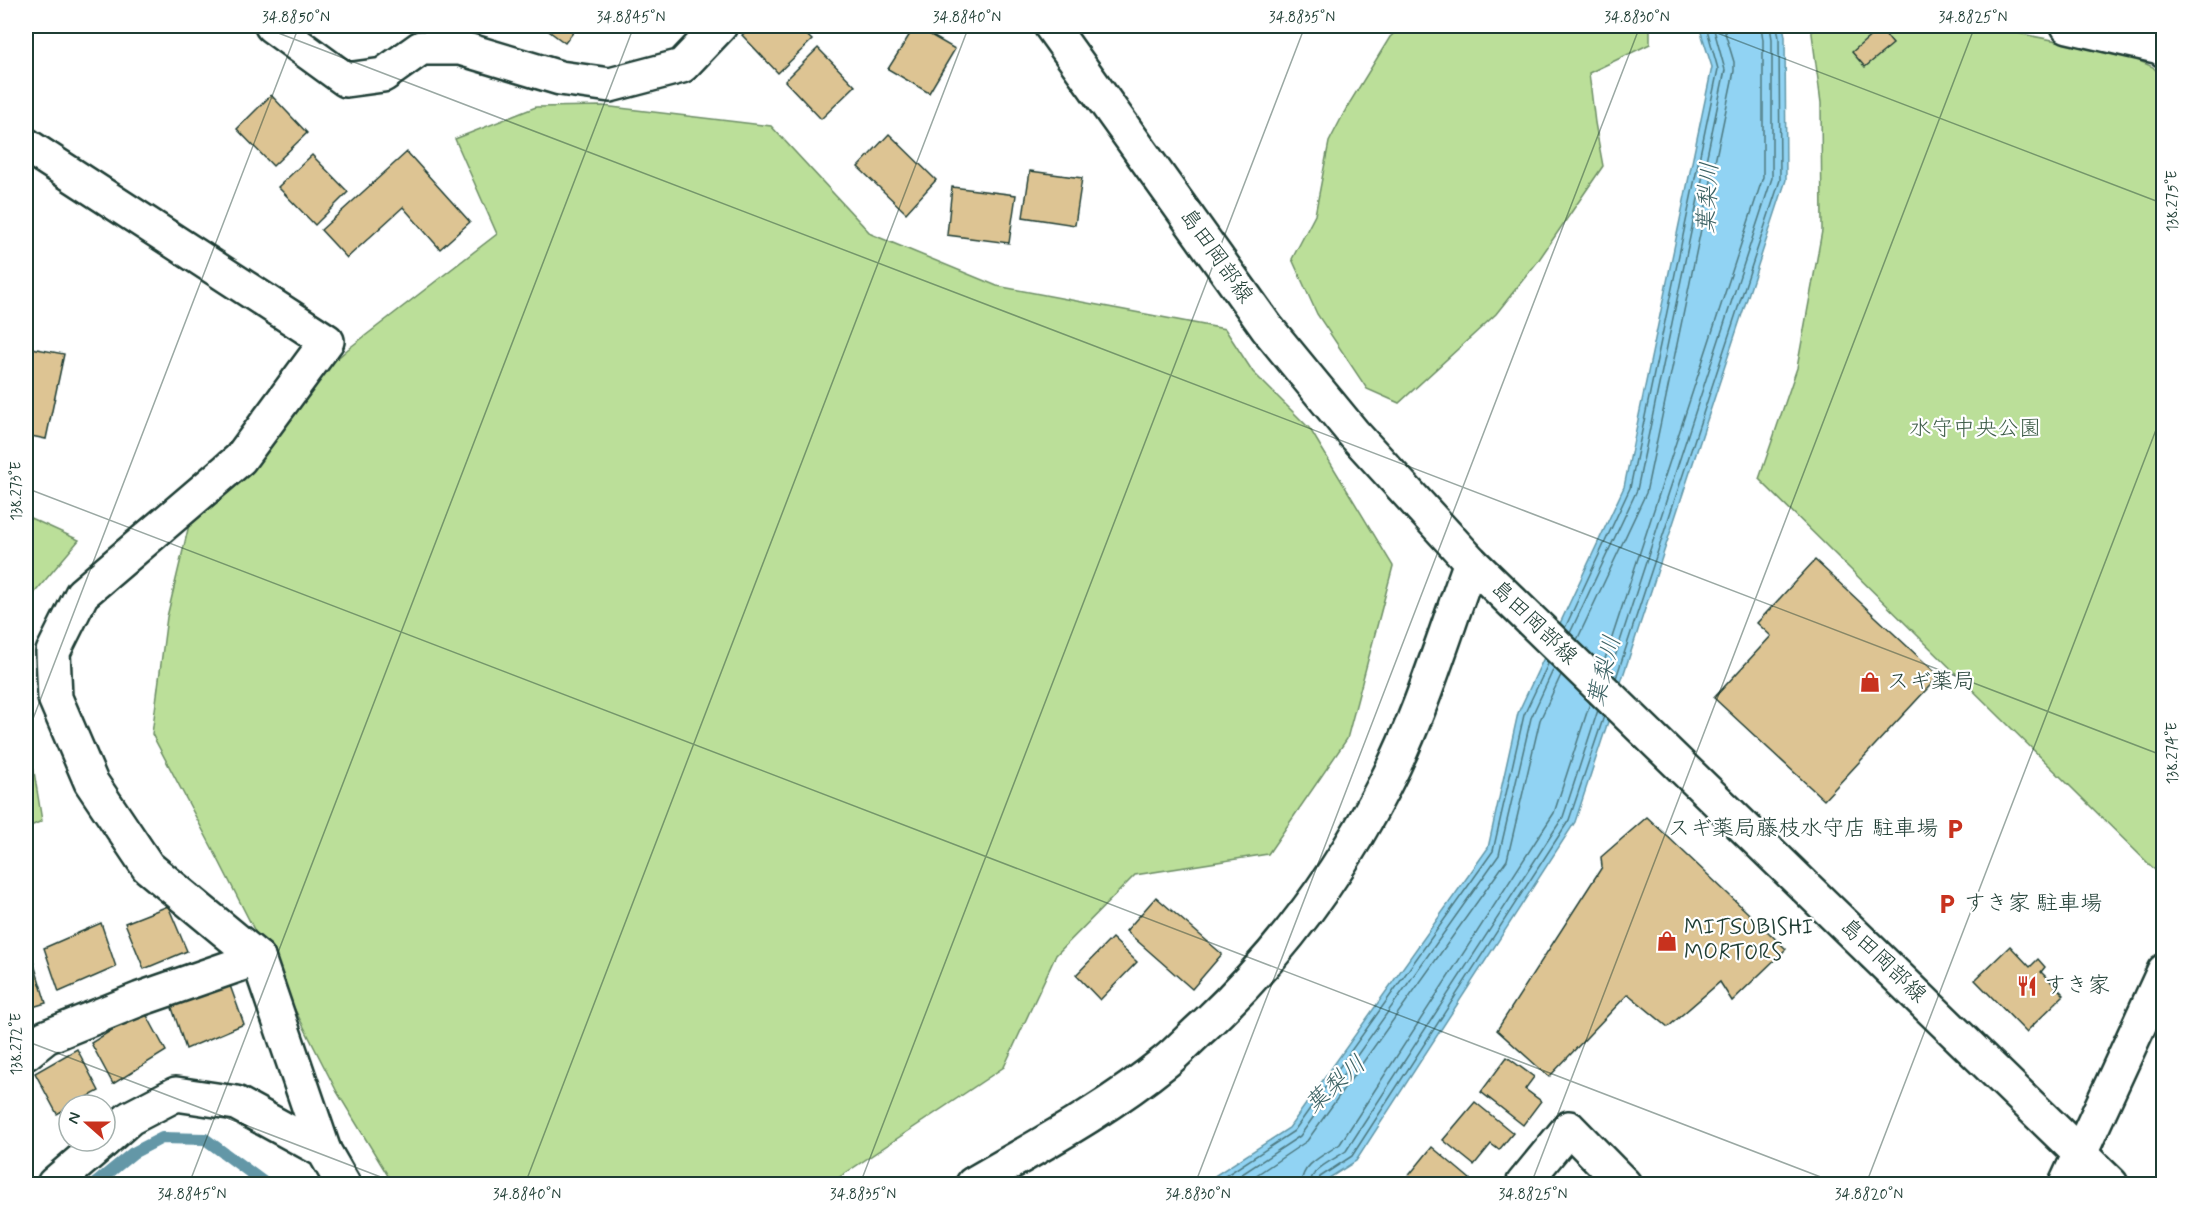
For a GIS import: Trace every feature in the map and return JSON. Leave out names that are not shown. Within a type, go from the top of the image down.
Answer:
[{"type":"street","points":[[272,26],[346,80],[383,75],[421,48],[460,48],[560,78],[610,85],[682,66],[720,26]]},
{"type":"street","name":"島田岡部線","points":[[1051,26],[1267,328],[1354,434],[1479,570],[2080,1152],[2111,1185]]},
{"type":"street","points":[[2068,26],[2160,47],[2163,50]]},
{"type":"street","points":[[26,145],[327,340],[240,459],[82,594],[53,652],[55,698],[87,772],[148,867],[258,958],[324,1151],[342,1185]]},
{"type":"street","points":[[973,1185],[1088,1116],[1165,1062],[1240,991],[1303,919],[1346,854],[1385,785],[1479,570]]},
{"type":"street","points":[[26,1053],[46,1037],[140,999],[258,958]]},
{"type":"street","points":[[2066,1185],[2163,971]]},
{"type":"street","points":[[117,1129],[130,1118],[176,1094],[236,1103],[324,1151]]},
{"type":"street","points":[[1523,1185],[1569,1128],[1624,1185]]},
{"type":"street","points":[[54,1185],[90,1153]]},
{"type":"green space","points":[[1402,26],[1650,26],[1650,44],[1589,73],[1603,166],[1538,261],[1496,314],[1399,403],[1367,389],[1317,314],[1292,259],[1315,215],[1329,142],[1347,107],[1390,37]]},
{"type":"green space","name":"水守中央公園","points":[[1811,26],[1981,26],[2124,54],[2153,67],[2164,79],[2164,852],[2155,870],[1759,479],[1797,368],[1822,231],[1821,103]]},
{"type":"green space","points":[[603,106],[771,126],[871,234],[997,286],[1225,329],[1253,372],[1310,429],[1393,566],[1347,739],[1268,854],[1135,875],[1056,955],[1004,1067],[829,1184],[393,1184],[337,1092],[152,734],[167,617],[200,479],[348,349],[497,234],[455,139],[536,107]]},
{"type":"green space","points":[[26,516],[79,540],[26,603]]},
{"type":"green space","points":[[26,722],[42,821],[26,828]]},
{"type":"water","name":"葉梨川","points":[[1699,26],[1783,26],[1785,36],[1786,180],[1575,822],[1356,1161],[1320,1184],[1202,1184],[1289,1128],[1488,848],[1518,713],[1624,487],[1712,67]]},
{"type":"building","points":[[542,26],[578,26],[565,43]]},
{"type":"building","points":[[752,26],[797,26],[812,40],[778,73],[742,35]]},
{"type":"building","points":[[915,26],[955,49],[929,93],[888,69]]},
{"type":"building","points":[[1880,28],[1893,44],[1865,67],[1852,52]]},
{"type":"building","points":[[818,48],[855,86],[821,119],[785,81]]},
{"type":"building","points":[[271,95],[307,133],[273,166],[237,129]]},
{"type":"building","points":[[889,134],[936,180],[906,213],[858,167]]},
{"type":"building","points":[[407,152],[470,222],[440,249],[403,207],[347,258],[321,230]]},
{"type":"building","points":[[312,155],[348,192],[315,225],[278,187]]},
{"type":"building","points":[[1030,171],[1082,178],[1075,225],[1023,217]]},
{"type":"building","points":[[952,187],[1016,195],[1009,243],[947,235]]},
{"type":"building","points":[[26,347],[64,354],[46,439],[26,435]]},
{"type":"building","points":[[1815,560],[1939,676],[1824,800],[1714,698],[1771,636],[1757,623]]},
{"type":"building","points":[[1647,817],[1786,949],[1732,1001],[1720,982],[1668,1027],[1628,994],[1549,1077],[1497,1030],[1602,867],[1601,857]]},
{"type":"building","points":[[1156,897],[1222,954],[1192,989],[1126,931]]},
{"type":"building","points":[[168,906],[187,951],[144,969],[125,923]]},
{"type":"building","points":[[101,923],[116,967],[59,992],[44,948]]},
{"type":"building","points":[[1112,938],[1137,962],[1100,1000],[1076,975]]},
{"type":"building","points":[[2010,946],[2030,967],[2038,959],[2045,967],[2041,972],[2064,995],[2026,1032],[1975,980]]},
{"type":"building","points":[[33,961],[46,1003],[26,1009],[26,963]]},
{"type":"building","points":[[228,980],[244,1024],[186,1049],[171,1005]]},
{"type":"building","points":[[144,1010],[166,1051],[113,1084],[91,1043]]},
{"type":"building","points":[[77,1049],[99,1091],[95,1093],[57,1093],[57,1114],[35,1073]]},
{"type":"building","points":[[1507,1057],[1534,1077],[1525,1089],[1541,1101],[1523,1125],[1481,1092]]},
{"type":"building","points":[[1475,1102],[1513,1133],[1499,1150],[1491,1144],[1474,1165],[1443,1140]]},
{"type":"building","points":[[1432,1147],[1470,1179],[1466,1184],[1402,1184]]},
{"type":"waterway","points":[[95,1184],[133,1153],[162,1138],[205,1139],[266,1184]]},
{"type":"place","name":"スギ薬局","points":[[1870,682]]},
{"type":"place","name":"スギ薬局藤枝水守店 駐車場","points":[[1955,829]]},
{"type":"place","name":"すき家 駐車場","points":[[1947,904]]},
{"type":"place","name":"MITSUBISHI MORTORS","points":[[1667,941]]},
{"type":"place","name":"すき家","points":[[2027,986]]}]
